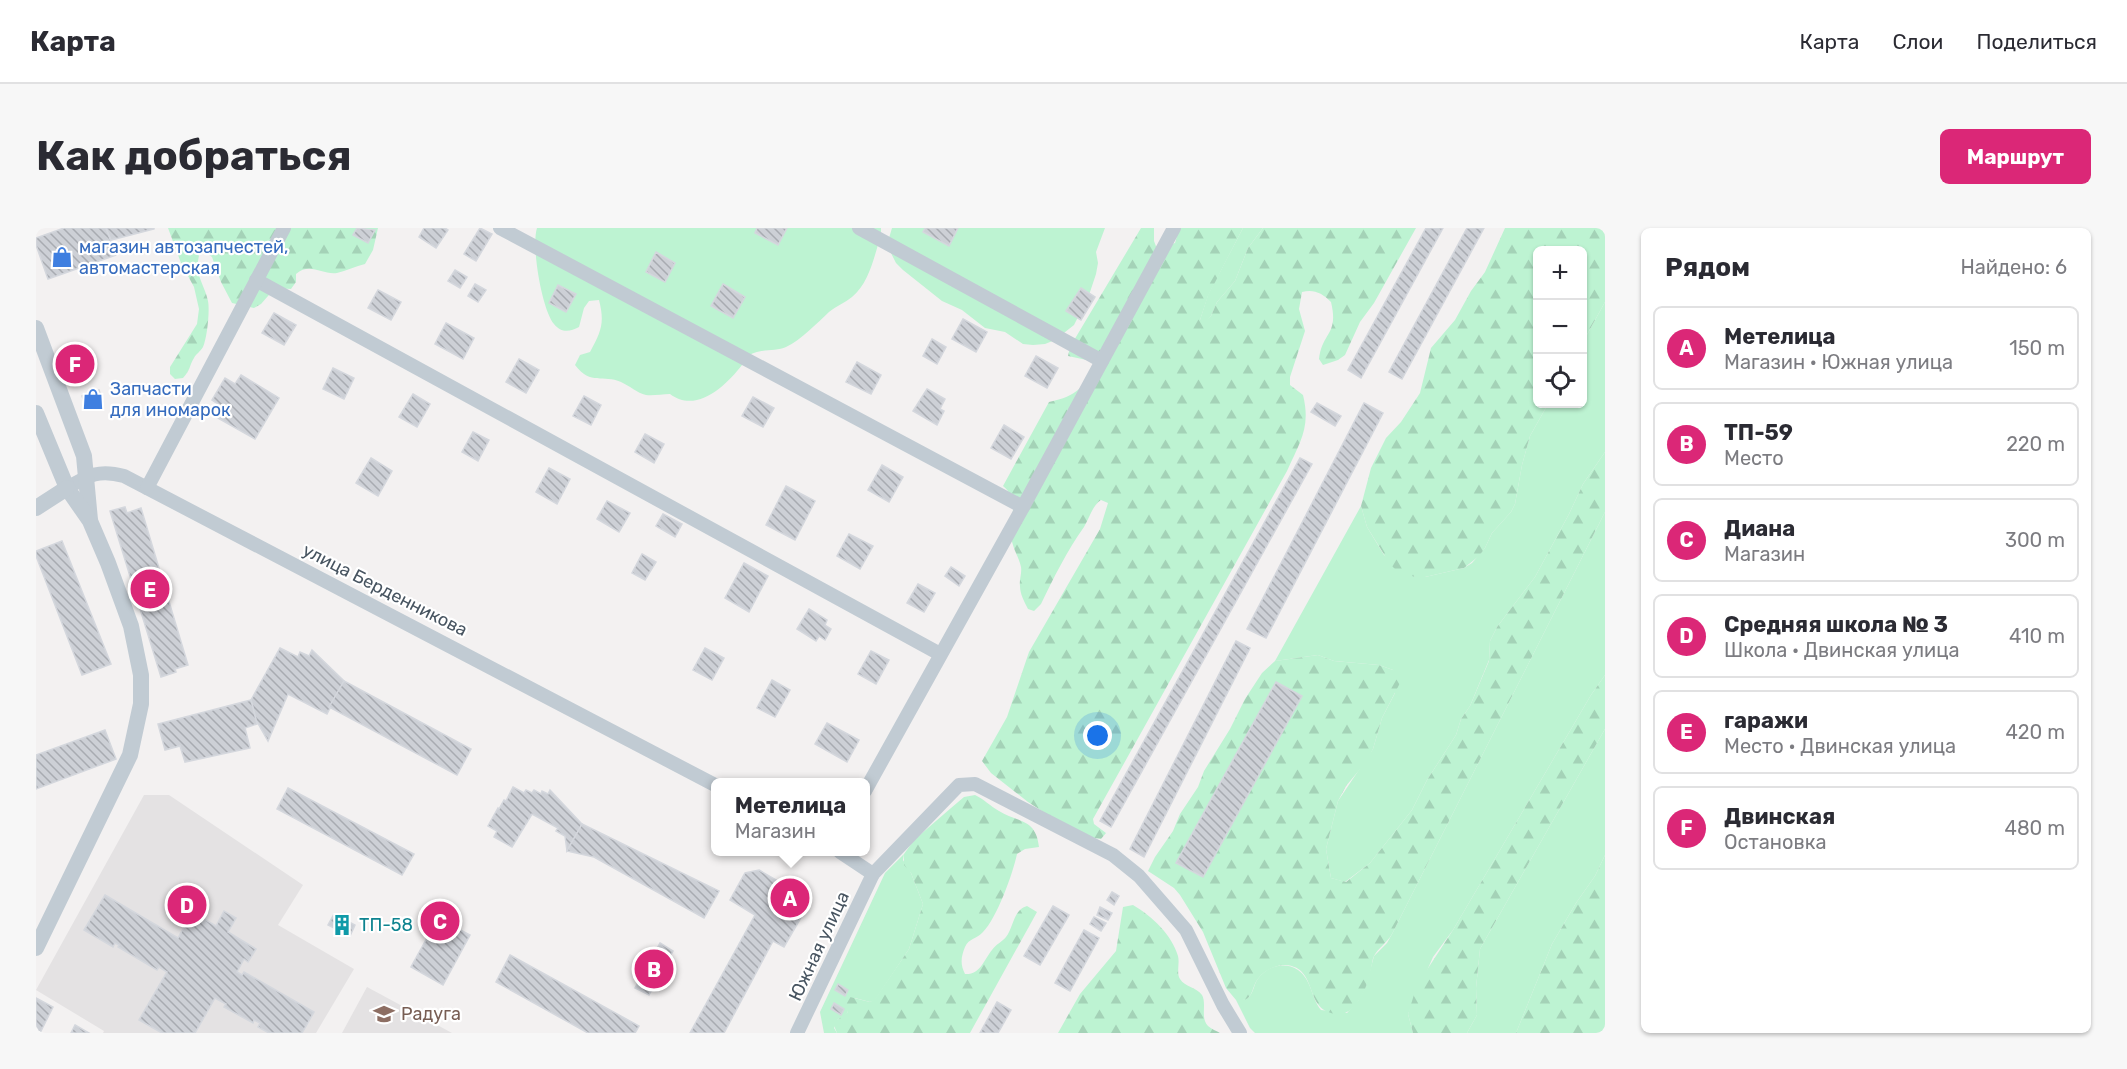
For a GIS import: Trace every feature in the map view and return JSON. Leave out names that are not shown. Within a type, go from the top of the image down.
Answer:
[{"type":"street","points":[[147,488],[284,228]]},
{"type":"street","points":[[500,228],[1023,507]]},
{"type":"street","points":[[860,228],[1102,361]]},
{"type":"street","points":[[870,782],[1023,507],[1174,228]]},
{"type":"street","points":[[255,280],[940,654]]},
{"type":"street","points":[[36,328],[84,456],[90,520]]},
{"type":"street","points":[[36,413],[67,488],[90,520],[131,626],[141,675],[141,704],[130,755],[36,948]]},
{"type":"street","name":"улица Берденникова","points":[[36,508],[86,477],[107,471],[124,476],[711,782]]},
{"type":"street","name":"Южная улица","points":[[797,1033],[873,874],[959,785],[975,784],[1113,855],[1139,876],[1186,930],[1223,1005],[1240,1033]]},
{"type":"street","points":[[846,856],[873,874]]},
{"type":"shaded area","points":[[144,795],[169,795],[303,885],[278,925],[354,969],[316,1033],[103,1033],[104,1031],[36,990]]},
{"type":"shaded area","name":"Радуга","points":[[367,987],[380,994],[452,1033],[342,1033]]},
{"type":"green space","points":[[168,228],[378,228],[373,250],[365,264],[337,273],[306,269],[296,274],[296,282],[291,289],[275,288],[261,304],[254,308],[232,303],[212,257],[200,252],[198,273],[209,305],[206,337],[203,347],[186,375],[175,379],[170,374],[170,367],[197,324],[199,309],[194,287],[181,263]]},
{"type":"green space","points":[[537,228],[881,228],[881,235],[867,276],[852,297],[832,310],[792,344],[751,354],[719,389],[710,395],[690,401],[670,394],[646,395],[615,380],[586,375],[575,365],[580,355],[590,352],[599,333],[602,315],[599,300],[589,301],[584,308],[579,327],[566,331],[554,324],[545,306],[539,278],[535,249]]},
{"type":"green space","points":[[892,228],[1105,228],[1096,252],[1098,263],[1096,274],[1089,295],[1074,325],[1055,340],[1033,345],[1023,344],[1005,332],[985,328],[962,310],[942,301],[903,270],[896,263],[887,245]]},
{"type":"green space","points":[[1141,228],[1154,228],[1154,241],[1157,249],[1175,243],[1176,228],[1243,228],[1208,296],[1200,320],[1206,320],[1211,316],[1217,302],[1235,281],[1248,248],[1263,228],[1416,228],[1374,303],[1360,322],[1345,355],[1338,360],[1323,365],[1319,359],[1323,343],[1332,327],[1331,302],[1318,293],[1302,292],[1299,309],[1305,331],[1290,377],[1290,385],[1303,395],[1305,406],[1305,425],[1300,443],[1287,471],[1093,819],[1094,824],[1106,833],[1101,839],[1094,838],[1048,815],[1028,802],[991,773],[982,761],[1007,717],[1029,652],[1100,529],[1108,503],[1101,500],[1095,505],[1041,604],[1034,611],[1028,609],[1021,592],[1021,567],[1011,535],[1013,502],[1003,486],[1049,402],[1067,397],[1079,389],[1092,371],[1096,362],[1068,356],[1070,347]]},
{"type":"green space","points":[[1243,228],[1263,228],[1248,248],[1235,281],[1217,302],[1211,316],[1207,320],[1200,320],[1208,295]]},
{"type":"green space","points":[[1505,228],[1605,228],[1605,302],[1587,335],[1587,246],[1533,246],[1533,408],[1546,408],[1530,436],[1515,504],[1511,512],[1492,533],[1479,556],[1464,568],[1425,577],[1415,577],[1397,571],[1390,564],[1367,527],[1361,506],[1371,468],[1386,438],[1401,422],[1420,393],[1431,348],[1455,320],[1471,291],[1485,272]]},
{"type":"green space","points":[[1605,302],[1605,452],[1583,484],[1535,577],[1497,627],[1490,641],[1489,660],[1470,706],[1461,719],[1456,735],[1427,780],[1412,810],[1370,863],[1345,882],[1331,878],[1326,849],[1338,801],[1373,749],[1382,718],[1395,693],[1393,670],[1379,665],[1334,661],[1318,655],[1275,661],[1361,506],[1367,527],[1384,555],[1415,577],[1425,577],[1464,568],[1472,563],[1515,504],[1530,436],[1546,408],[1587,408],[1587,335]]},
{"type":"green space","points":[[1605,452],[1605,512],[1392,934],[1374,956],[1367,983],[1356,1004],[1345,1013],[1327,1011],[1319,1006],[1303,973],[1285,965],[1267,971],[1257,980],[1248,998],[1236,1000],[1226,988],[1203,932],[1180,895],[1174,888],[1148,871],[1262,673],[1275,661],[1318,655],[1334,661],[1379,665],[1393,670],[1401,681],[1382,718],[1373,749],[1338,801],[1326,849],[1331,878],[1346,882],[1370,863],[1412,810],[1427,780],[1456,735],[1461,719],[1470,706],[1489,661],[1490,641],[1497,627],[1535,577],[1583,484]]},
{"type":"green space","points":[[1605,512],[1605,675],[1453,930],[1433,957],[1408,1014],[1413,1033],[1255,1033],[1250,1028],[1236,1000],[1249,997],[1261,975],[1276,966],[1293,967],[1303,974],[1321,1010],[1347,1013],[1358,1001],[1366,986],[1374,956],[1387,943],[1392,934]]},
{"type":"green space","points":[[1605,675],[1605,729],[1480,949],[1476,988],[1477,1015],[1467,1033],[1413,1033],[1408,1014],[1417,985],[1453,930]]},
{"type":"green space","points":[[1605,729],[1605,855],[1595,876],[1552,944],[1516,1033],[1467,1033],[1477,1015],[1476,988],[1480,949]]},
{"type":"green space","points":[[975,795],[1006,815],[1030,826],[1039,847],[1025,849],[1017,854],[994,917],[983,932],[967,944],[964,951],[962,964],[965,974],[970,974],[981,966],[994,948],[1006,937],[1016,915],[1022,908],[1027,906],[1037,912],[970,1033],[837,1033],[833,1023],[848,1012],[842,1003],[845,997],[870,1002],[875,999],[909,949],[923,904],[911,873],[904,865],[904,854],[914,840],[964,797]]},
{"type":"green space","points":[[904,854],[903,860],[911,873],[923,904],[909,949],[875,1000],[870,1002],[855,998],[846,1007],[848,1012],[838,1019],[834,1028],[837,1033],[824,1033],[820,1012],[885,873]]},
{"type":"green space","points":[[1605,855],[1605,1033],[1516,1033],[1552,944],[1595,876]]},
{"type":"green space","points":[[1133,905],[1154,920],[1171,941],[1178,956],[1180,979],[1202,995],[1206,1023],[1220,1033],[1058,1033],[1080,994],[1116,951],[1123,907]]},
{"type":"building","points":[[64,228],[106,228],[116,255],[48,279],[36,245],[36,238]]},
{"type":"building","points":[[106,228],[154,228],[154,229],[111,240]]},
{"type":"building","points":[[357,228],[375,230],[368,243],[353,235]]},
{"type":"building","points":[[424,228],[448,230],[436,248],[419,237]]},
{"type":"building","points":[[480,228],[492,234],[476,261],[464,254]]},
{"type":"building","points":[[757,228],[787,228],[778,245],[755,233]]},
{"type":"building","points":[[925,228],[958,228],[949,246],[923,232]]},
{"type":"building","points":[[1426,228],[1443,228],[1361,378],[1348,370]]},
{"type":"building","points":[[1467,228],[1484,228],[1402,379],[1389,372]]},
{"type":"building","points":[[656,252],[675,263],[665,282],[646,272]]},
{"type":"building","points":[[455,270],[467,277],[460,288],[448,281]]},
{"type":"building","points":[[475,284],[486,290],[478,302],[468,296]]},
{"type":"building","points":[[723,284],[745,297],[733,318],[711,306]]},
{"type":"building","points":[[558,285],[576,294],[566,312],[549,303]]},
{"type":"building","points":[[1081,288],[1095,297],[1081,320],[1066,311]]},
{"type":"building","points":[[378,290],[401,302],[391,320],[368,308]]},
{"type":"building","points":[[274,313],[296,325],[284,345],[262,333]]},
{"type":"building","points":[[963,319],[987,332],[976,352],[952,339]]},
{"type":"building","points":[[446,323],[474,338],[463,359],[435,344]]},
{"type":"building","points":[[932,339],[946,347],[937,364],[923,356]]},
{"type":"building","points":[[1036,356],[1058,368],[1047,388],[1025,376]]},
{"type":"building","points":[[519,359],[539,370],[526,393],[506,382]]},
{"type":"building","points":[[857,362],[881,375],[871,394],[846,382]]},
{"type":"building","points":[[333,368],[354,378],[344,399],[323,389]]},
{"type":"building","points":[[241,375],[279,398],[255,439],[216,417],[222,407],[212,400],[225,378],[235,384]]},
{"type":"building","points":[[927,389],[945,399],[940,409],[944,411],[937,425],[913,411]]},
{"type":"building","name":"Запчасти для иномарок","points":[[99,390],[103,402],[86,408],[82,396]]},
{"type":"building","points":[[413,394],[430,404],[417,427],[399,417]]},
{"type":"building","points":[[584,396],[601,405],[591,425],[573,416]]},
{"type":"building","points":[[753,397],[774,408],[763,427],[742,416]]},
{"type":"building","points":[[1317,403],[1341,416],[1335,426],[1311,412]]},
{"type":"building","points":[[1364,403],[1383,413],[1266,638],[1247,629]]},
{"type":"building","points":[[1004,425],[1024,437],[1011,459],[991,448]]},
{"type":"building","points":[[473,432],[489,440],[478,461],[462,452]]},
{"type":"building","points":[[645,434],[664,444],[654,463],[635,452]]},
{"type":"building","points":[[371,458],[392,471],[378,496],[356,483]]},
{"type":"building","points":[[1300,458],[1312,464],[1111,827],[1100,821]]},
{"type":"building","points":[[882,465],[903,477],[889,502],[868,490]]},
{"type":"building","points":[[549,468],[570,479],[557,504],[536,492]]},
{"type":"building","points":[[786,486],[815,501],[795,540],[766,525]]},
{"type":"building","points":[[607,501],[630,513],[619,532],[597,519]]},
{"type":"building","points":[[125,507],[127,513],[141,508],[188,665],[161,677],[110,511]]},
{"type":"building","points":[[663,514],[682,524],[675,537],[656,526]]},
{"type":"building","points":[[849,534],[873,546],[860,569],[837,556]]},
{"type":"building","points":[[62,541],[111,664],[82,675],[36,556],[36,551]]},
{"type":"building","points":[[642,554],[656,562],[645,580],[632,573]]},
{"type":"building","points":[[744,563],[768,576],[749,612],[725,598]]},
{"type":"building","points":[[951,567],[965,576],[959,586],[945,576]]},
{"type":"building","points":[[918,584],[935,593],[924,612],[907,603]]},
{"type":"building","points":[[809,609],[827,620],[825,625],[831,629],[825,640],[819,636],[816,641],[797,629]]},
{"type":"building","points":[[1236,641],[1250,648],[1144,857],[1130,849]]},
{"type":"building","points":[[280,648],[298,657],[300,652],[309,656],[312,650],[344,681],[327,714],[288,694],[268,741],[256,720],[251,700]]},
{"type":"building","points":[[705,648],[724,658],[712,680],[693,670]]},
{"type":"building","points":[[871,651],[889,660],[876,684],[858,674]]},
{"type":"building","points":[[772,680],[790,690],[775,717],[757,708]]},
{"type":"building","points":[[344,681],[471,749],[457,775],[329,707]]},
{"type":"building","points":[[1276,682],[1302,696],[1203,877],[1176,863]]},
{"type":"building","points":[[251,700],[257,724],[245,728],[250,748],[185,762],[180,746],[165,750],[158,724]]},
{"type":"building","points":[[827,723],[859,740],[847,762],[815,744]]},
{"type":"building","points":[[105,730],[116,759],[36,789],[36,755]]},
{"type":"building","points":[[513,787],[524,793],[526,790],[532,793],[534,790],[541,794],[542,791],[548,794],[550,790],[582,824],[567,851],[565,836],[556,831],[558,828],[532,814],[512,847],[494,837],[497,831],[488,826]]},
{"type":"building","points":[[288,788],[414,854],[402,875],[277,809]]},
{"type":"building","points":[[582,824],[719,891],[704,918],[594,857],[567,851]]},
{"type":"building","points":[[759,870],[802,895],[806,909],[784,947],[773,941],[724,1033],[690,1033],[755,915],[730,900],[745,873]]},
{"type":"building","points":[[1112,892],[1119,896],[1114,905],[1107,900]]},
{"type":"building","points":[[105,895],[178,938],[184,927],[178,924],[187,909],[216,926],[224,911],[236,918],[228,932],[256,949],[248,962],[244,959],[237,972],[242,975],[244,972],[314,1012],[302,1033],[269,1033],[258,1027],[260,1023],[254,1020],[253,1023],[224,1007],[226,1004],[215,998],[195,1033],[162,1033],[139,1020],[167,972],[159,967],[157,970],[118,947],[119,945],[115,943],[113,947],[84,930]]},
{"type":"building","points":[[1053,906],[1069,915],[1040,965],[1024,956]]},
{"type":"building","points":[[1100,907],[1112,913],[1108,920],[1097,915]]},
{"type":"building","name":"ТП-58","points":[[334,914],[355,925],[350,936],[328,925]]},
{"type":"building","points":[[1094,917],[1106,923],[1101,931],[1090,924]]},
{"type":"building","points":[[438,918],[470,935],[443,985],[411,967]]},
{"type":"building","points":[[1084,930],[1099,938],[1070,991],[1055,983]]},
{"type":"building","points":[[660,943],[673,951],[649,995],[635,988]]},
{"type":"building","points":[[510,955],[639,1026],[635,1033],[588,1033],[496,982]]},
{"type":"building","points":[[838,984],[848,990],[845,996],[835,990]]},
{"type":"building","points":[[36,998],[53,1007],[40,1033],[36,1033]]},
{"type":"building","points":[[997,1002],[1011,1010],[998,1033],[980,1033]]},
{"type":"building","points":[[834,1003],[844,1009],[841,1015],[831,1009]]},
{"type":"building","points":[[75,1025],[89,1033],[71,1033]]},
{"type":"place","name":"магазин автозапчестей, автомастерская","points":[[62,257]]},
{"type":"place","name":"Двинская","points":[[75,364]]},
{"type":"place","name":"Запчасти для иномарок","points":[[93,399]]},
{"type":"place","name":"гаражи","points":[[150,589]]},
{"type":"place","name":"Метелица","points":[[790,898]]},
{"type":"place","name":"Средняя школа № 3","points":[[187,905]]},
{"type":"place","name":"Диана","points":[[440,921]]},
{"type":"place","name":"ТП-58","points":[[342,925]]},
{"type":"place","name":"ТП-59","points":[[654,969]]},
{"type":"place","name":"Радуга","points":[[384,1014]]}]
